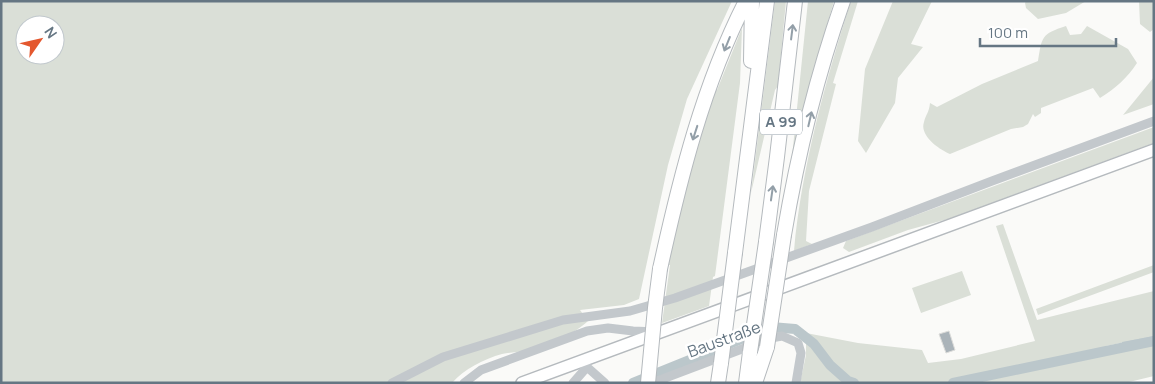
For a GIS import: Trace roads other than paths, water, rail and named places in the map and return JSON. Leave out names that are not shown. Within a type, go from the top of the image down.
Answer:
[{"type":"highway","points":[[648,383],[660,269],[679,185],[710,87],[746,1]]},
{"type":"highway","points":[[751,128],[746,109],[752,56],[752,1]]},
{"type":"highway","name":"A 99","points":[[718,383],[767,1]]},
{"type":"highway","name":"A 99","points":[[746,383],[777,157],[795,1]]},
{"type":"highway","points":[[755,383],[766,346],[784,235],[800,159],[817,87],[843,1]]},
{"type":"main road","points":[[522,383],[586,363],[660,332],[1154,150]]},
{"type":"lane","points":[[392,383],[442,357],[563,320],[630,311],[675,298],[872,227],[1154,121]]},
{"type":"lane","points":[[464,383],[482,370],[587,331],[608,328],[660,332]]},
{"type":"lane","name":"Baustraße","points":[[652,383],[771,338],[782,336],[798,343],[801,353],[796,383]]},
{"type":"lane","points":[[573,383],[586,363],[605,383]]},
{"type":"waterway","points":[[633,383],[771,327],[795,329],[814,344],[830,365],[848,381],[854,383]]},
{"type":"waterway","points":[[953,383],[1154,341]]}]
